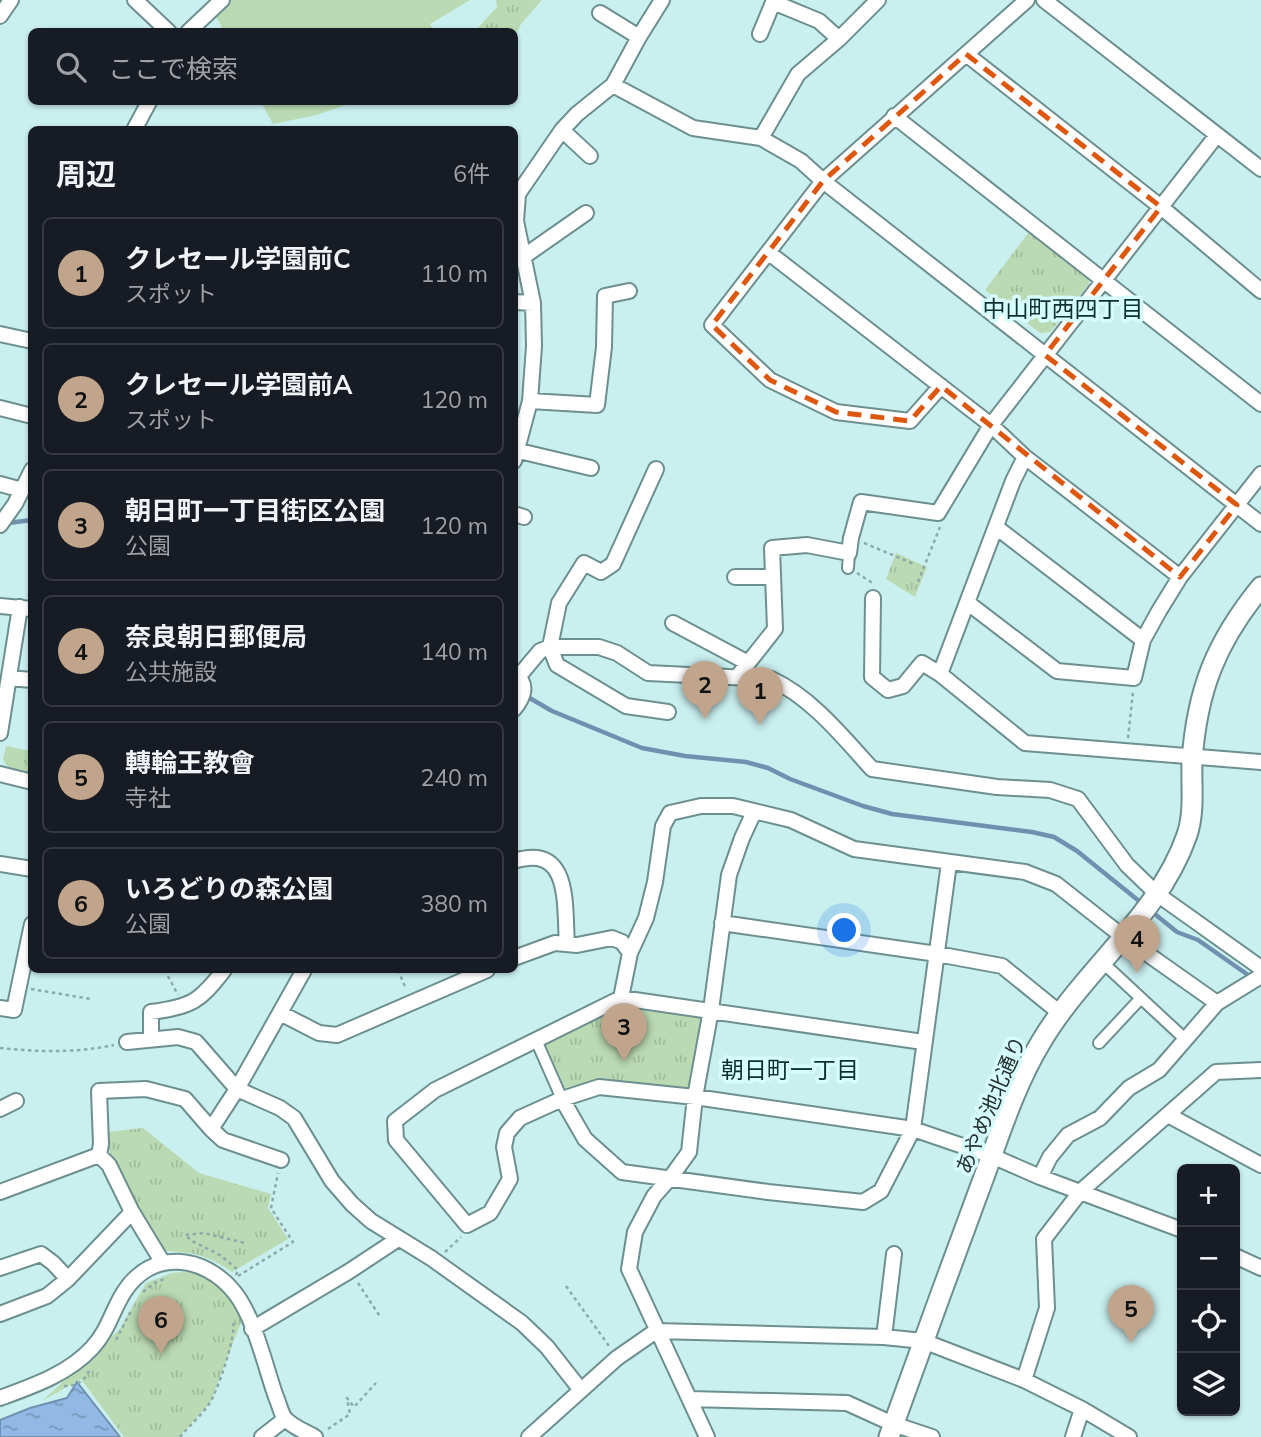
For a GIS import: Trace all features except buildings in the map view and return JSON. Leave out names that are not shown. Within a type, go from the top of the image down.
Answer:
[{"type":"street","points":[[0,16],[11,0]]},
{"type":"street","points":[[135,0],[165,28]]},
{"type":"street","points":[[192,28],[222,0]]},
{"type":"street","points":[[518,191],[562,130],[613,85],[662,0]]},
{"type":"street","points":[[761,138],[798,74],[839,39],[878,0]]},
{"type":"street","points":[[941,386],[910,421],[835,412],[770,380],[712,326],[823,181],[1027,0]]},
{"type":"street","points":[[1044,0],[1261,169]]},
{"type":"street","points":[[760,34],[773,1],[819,20],[839,39]]},
{"type":"street","points":[[600,13],[639,37]]},
{"type":"street","points":[[966,54],[1161,207],[1261,291]]},
{"type":"street","points":[[613,85],[693,128],[761,138],[802,161],[823,181],[1261,524]]},
{"type":"street","points":[[136,126],[147,105]]},
{"type":"street","points":[[894,116],[1261,404]]},
{"type":"street","points":[[562,130],[590,156]]},
{"type":"street","points":[[737,677],[775,629],[772,548],[807,545],[848,560],[861,502],[939,513],[991,425],[1217,135]]},
{"type":"street","points":[[523,257],[586,214]]},
{"type":"street","points":[[518,231],[533,303],[530,401],[518,452]]},
{"type":"street","points":[[769,253],[991,425],[1025,457],[1180,577]]},
{"type":"street","points":[[530,401],[597,405],[604,347],[605,296],[629,291]]},
{"type":"street","points":[[518,302],[533,303]]},
{"type":"street","points":[[0,334],[28,340]]},
{"type":"street","points":[[518,384],[531,384]]},
{"type":"street","points":[[0,408],[28,415]]},
{"type":"street","points":[[518,456],[591,468]]},
{"type":"street","points":[[940,674],[1025,457]]},
{"type":"street","points":[[656,469],[613,564],[601,572],[584,563],[559,603],[550,647],[557,664],[626,706],[668,712]]},
{"type":"street","points":[[968,603],[1057,671],[1134,678],[1143,640],[1180,577],[1261,474]]},
{"type":"street","points":[[3,521],[28,478]]},
{"type":"street","points":[[0,484],[22,490]]},
{"type":"street","points":[[996,527],[1143,640]]},
{"type":"street","points":[[735,577],[772,577]]},
{"type":"street","name":"あやめ池北通り","points":[[891,1430],[992,1156],[1040,1043],[1060,1013],[1157,894],[1186,835],[1191,817],[1192,758],[1196,723],[1208,673],[1228,632],[1261,587]]},
{"type":"street","points":[[873,598],[872,677],[888,690],[903,686],[922,663],[940,674],[1025,743],[1261,762]]},
{"type":"street","points":[[0,606],[26,608],[9,678],[0,733]]},
{"type":"street","points":[[673,623],[748,663]]},
{"type":"street","points":[[518,674],[540,651],[550,647],[599,647],[617,653],[648,673],[771,678],[787,686],[836,730],[872,769],[997,787],[1049,790],[1078,799],[1127,865],[1157,894],[1261,968]]},
{"type":"street","points":[[518,677],[524,688],[519,703]]},
{"type":"street","points":[[9,678],[28,680]]},
{"type":"street","points":[[0,774],[28,781]]},
{"type":"street","points":[[621,998],[630,953],[646,918],[655,882],[663,826],[670,813],[701,806],[733,806],[791,820],[854,849],[1025,872],[1056,884],[1122,936],[1217,1003]]},
{"type":"street","points":[[707,1437],[629,1269],[635,1232],[654,1196],[689,1152],[729,875],[754,812]]},
{"type":"street","points":[[518,859],[541,858],[555,865],[562,879],[567,944]]},
{"type":"street","points":[[536,1040],[562,1099],[585,1139],[622,1172],[863,1202],[881,1191],[913,1129],[948,863]]},
{"type":"street","points":[[0,864],[28,868]]},
{"type":"street","points":[[722,923],[937,954],[1002,967],[1060,1013]]},
{"type":"street","points":[[518,957],[555,943],[612,939],[622,942],[630,953]]},
{"type":"street","points":[[0,1008],[13,1010],[28,941]]},
{"type":"street","points":[[1101,961],[1185,1039]]},
{"type":"street","points":[[151,1039],[151,1012],[183,1006],[204,996],[222,973]]},
{"type":"street","points":[[211,1129],[237,1089],[302,973]]},
{"type":"street","points":[[280,1013],[319,1033],[337,1035],[480,973]]},
{"type":"street","points":[[1040,1177],[1068,1135],[1100,1118],[1129,1088],[1159,1070],[1217,1003],[1261,976]]},
{"type":"street","points":[[923,1042],[621,998],[435,1090],[395,1121],[396,1140],[467,1225],[490,1213],[510,1179],[503,1147],[507,1133],[520,1118],[562,1099],[599,1087],[695,1097],[913,1129],[992,1156],[1040,1177],[1177,1228]]},
{"type":"street","points":[[1099,1043],[1141,999]]},
{"type":"street","points":[[127,1042],[178,1037],[196,1042],[237,1089],[279,1108],[294,1118],[332,1181],[352,1205],[371,1221],[431,1258],[522,1323],[547,1347],[580,1390]]},
{"type":"street","points":[[1024,1380],[1047,1308],[1044,1238],[1081,1191],[1216,1072],[1261,1070]]},
{"type":"street","points":[[99,1155],[99,1091],[146,1088],[185,1099],[223,1140],[281,1160]]},
{"type":"street","points":[[0,1109],[16,1101]]},
{"type":"street","points":[[1168,1115],[1261,1165]]},
{"type":"street","points":[[0,1192],[99,1155]]},
{"type":"street","points":[[99,1155],[109,1165],[132,1212],[163,1263]]},
{"type":"street","points":[[0,1314],[47,1296],[68,1279],[132,1212]]},
{"type":"street","points":[[252,1329],[398,1239]]},
{"type":"street","points":[[0,1268],[41,1254],[68,1279]]},
{"type":"street","points":[[884,1337],[894,1254]]},
{"type":"street","points":[[1240,1258],[1261,1268]]},
{"type":"street","points":[[0,1398],[41,1384],[63,1371],[92,1349],[108,1328],[124,1292],[139,1275],[163,1263],[183,1261],[205,1268],[220,1277],[237,1296],[285,1419],[319,1434]]},
{"type":"street","points":[[537,1434],[580,1390],[617,1358],[656,1331],[884,1337],[923,1341],[1024,1380],[1083,1409],[1129,1437]]},
{"type":"street","points":[[690,1399],[846,1403],[891,1430],[932,1437]]},
{"type":"street","points":[[1073,1437],[1083,1409]]},
{"type":"street","points":[[262,1437],[285,1419]]},
{"type":"path","points":[[918,582],[947,509],[946,500]]},
{"type":"path","points":[[851,538],[914,564]]},
{"type":"path","points":[[848,560],[874,582],[873,598]]},
{"type":"path","points":[[1127,752],[1134,678]]},
{"type":"path","points":[[399,973],[412,1002]]},
{"type":"path","points":[[168,976],[183,1006]]},
{"type":"path","points":[[17,987],[92,999]]},
{"type":"path","points":[[0,1048],[51,1051],[97,1049],[127,1042]]},
{"type":"path","points":[[245,1243],[204,1233],[185,1235],[220,1255],[238,1270],[235,1278],[293,1242],[271,1208],[281,1160]]},
{"type":"path","points":[[440,1256],[465,1234]]},
{"type":"path","points":[[350,1271],[381,1318]]},
{"type":"path","points":[[112,1346],[126,1324],[136,1299],[154,1283],[174,1275]]},
{"type":"path","points":[[566,1286],[617,1358]]},
{"type":"path","points":[[180,1437],[210,1403],[230,1349],[235,1326],[232,1318]]},
{"type":"path","points":[[64,1386],[71,1386],[86,1377],[90,1368]]},
{"type":"path","points":[[319,1434],[351,1414],[347,1398],[354,1407],[376,1383]]},
{"type":"highlighted area","points":[[966,54],[1161,207],[1045,355],[1237,505],[1180,577],[941,386],[910,421],[836,412],[770,380],[712,325],[823,181]]},
{"type":"green space","points":[[231,0],[470,0],[430,24],[432,28],[222,28],[215,15]]},
{"type":"green space","points":[[496,0],[542,0],[518,30],[518,28],[478,28],[497,7]]},
{"type":"green space","points":[[263,105],[346,105],[316,115],[273,124]]},
{"type":"green space","points":[[1029,232],[1088,277],[1089,284],[1050,332],[1040,333],[985,290]]},
{"type":"green space","points":[[896,553],[927,567],[915,597],[886,579]]},
{"type":"green space","points":[[6,746],[28,750],[28,776],[7,766],[3,760]]},
{"type":"green space","points":[[619,1009],[702,1016],[691,1089],[600,1079],[565,1088],[545,1044]]},
{"type":"green space","points":[[143,1128],[199,1173],[271,1194],[268,1208],[288,1239],[232,1272],[198,1255],[161,1251],[111,1161],[107,1132]]},
{"type":"green space","points":[[202,1272],[226,1290],[242,1320],[210,1403],[179,1437],[124,1437],[81,1379],[42,1401],[119,1330],[146,1283],[172,1273]]},
{"type":"water","points":[[77,1382],[120,1437],[0,1437],[0,1420],[67,1398]]},
{"type":"waterway","points":[[8,523],[28,520]]},
{"type":"waterway","points":[[518,691],[552,711],[642,748],[685,756],[746,762],[768,768],[863,806],[892,814],[1054,837],[1077,851],[1144,905]]},
{"type":"waterway","points":[[1151,911],[1177,932],[1198,940],[1251,977]]},
{"type":"place","name":"クレセール学園前A","points":[[705,719]]},
{"type":"place","name":"クレセール学園前C","points":[[760,725]]},
{"type":"place","name":"奈良朝日郵便局","points":[[1137,973]]},
{"type":"place","name":"朝日町一丁目街区公園","points":[[624,1061]]},
{"type":"place","name":"轉輪王教會","points":[[1131,1343]]},
{"type":"place","name":"いろどりの森公園","points":[[161,1354]]},
{"type":"district","name":"中山町西四丁目","points":[[1063,309]]},
{"type":"district","name":"朝日町一丁目","points":[[790,1070]]}]
